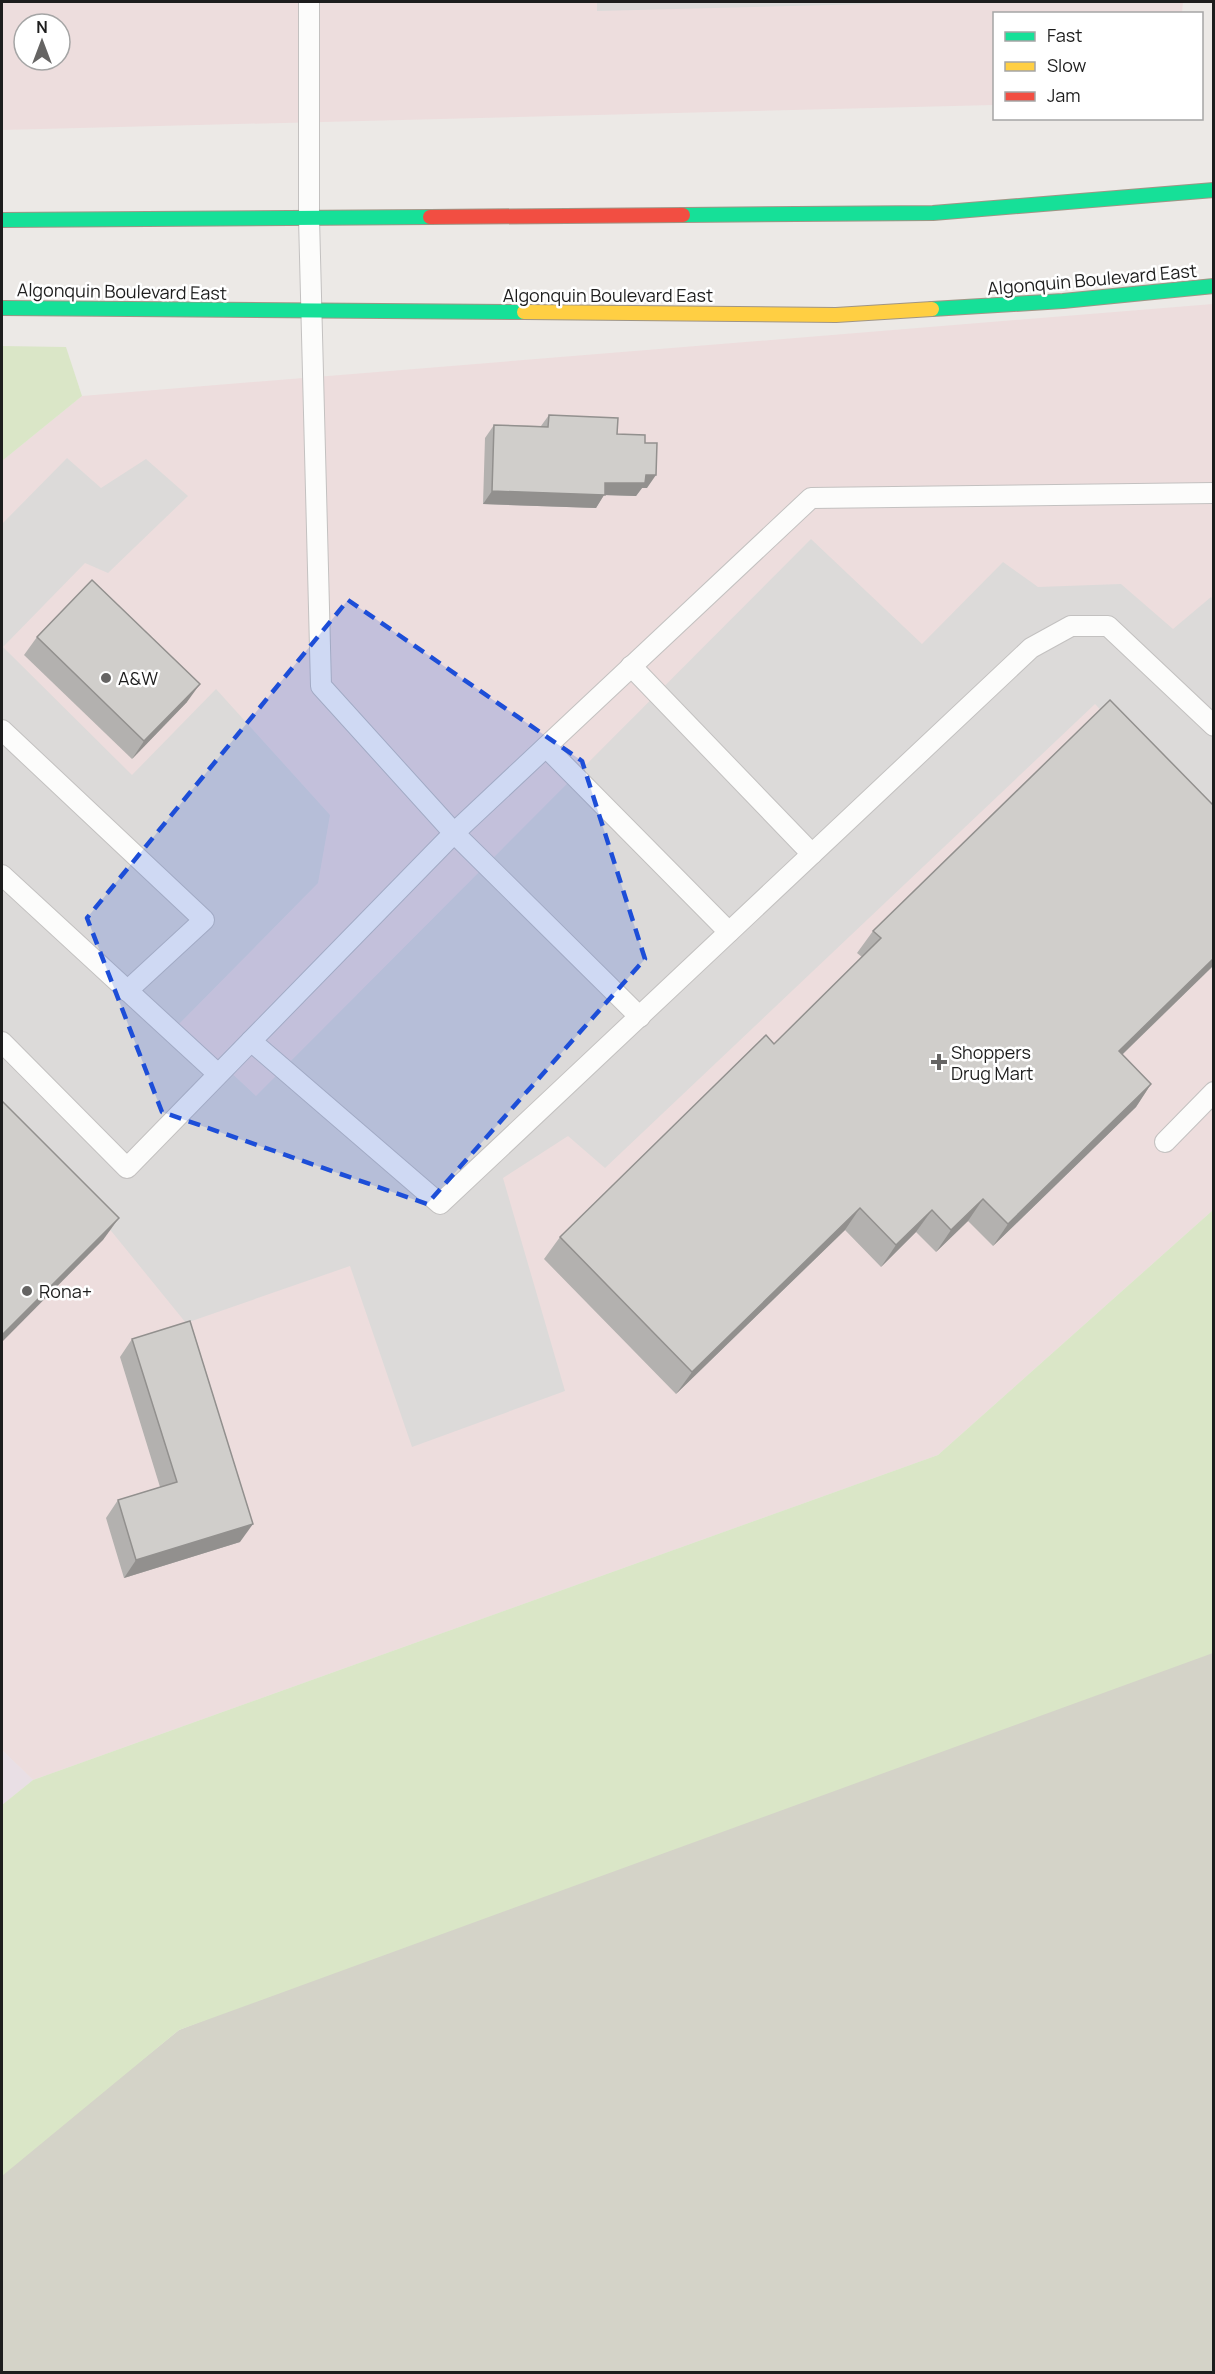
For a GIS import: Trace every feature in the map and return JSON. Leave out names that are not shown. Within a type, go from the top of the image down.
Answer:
[{"type":"main road","points":[[2,220],[933,213],[1214,190]]},
{"type":"main road","name":"Algonquin Boulevard East","points":[[2,308],[836,315],[1063,301],[1214,286]]},
{"type":"lane","points":[[309,2],[309,218],[321,686],[454,833],[640,1017]]},
{"type":"lane","points":[[2,1042],[127,1168],[454,833],[811,498],[1214,494]]},
{"type":"lane","points":[[251,1041],[441,1204],[1030,648],[1071,626],[1108,626],[1214,726]]},
{"type":"lane","points":[[631,666],[812,854]]},
{"type":"lane","points":[[2,730],[204,920],[127,991]]},
{"type":"lane","points":[[546,747],[729,932]]},
{"type":"lane","points":[[2,875],[218,1074]]},
{"type":"lane","points":[[1165,1142],[1214,1092]]},
{"type":"highlighted area","points":[[348,600],[582,761],[645,959],[427,1204],[162,1112],[87,918]]},
{"type":"shaded area","points":[[2,2],[1183,2],[1182,12],[993,12],[993,105],[2,130]]},
{"type":"shaded area","points":[[597,2],[948,2],[597,11]]},
{"type":"shaded area","points":[[1213,304],[1213,1210],[938,1455],[33,1780],[2,1750],[2,461],[82,396]]},
{"type":"shaded area","points":[[67,458],[101,488],[146,459],[188,496],[108,573],[85,563],[3,647],[132,775],[216,689],[330,815],[318,883],[179,1024],[256,1096],[811,539],[922,644],[1003,562],[1038,587],[1121,584],[1173,629],[1211,597],[1214,600],[1213,827],[1095,704],[605,1168],[568,1136],[503,1178],[565,1391],[412,1447],[350,1266],[186,1323],[112,1232],[2,1121],[2,524]]},
{"type":"shaded area","points":[[1213,1651],[1213,2372],[2,2372],[2,2173],[179,2030],[684,1834]]},
{"type":"shaded area","points":[[2,1750],[33,1780],[2,1805]]},
{"type":"green space","points":[[2,346],[66,347],[82,396],[2,461]]},
{"type":"green space","points":[[1213,1210],[1213,1653],[179,2030],[2,2176],[2,1805],[33,1780],[938,1455]]},
{"type":"building","points":[[549,415],[618,418],[617,434],[645,435],[645,443],[657,443],[656,475],[646,475],[645,483],[605,483],[605,495],[492,491],[494,425],[548,427]]},
{"type":"building","name":"A&W","points":[[92,580],[200,684],[144,741],[37,637]]},
{"type":"building","name":"Shoppers Drug Mart","points":[[1110,700],[1214,806],[1214,958],[1119,1051],[1151,1084],[1008,1224],[983,1199],[951,1230],[932,1210],[896,1245],[860,1208],[692,1372],[560,1237],[766,1035],[774,1044],[881,938],[873,931]]},
{"type":"building","name":"Rona+","points":[[2,1101],[119,1218],[2,1335]]},
{"type":"building","points":[[190,1321],[253,1524],[136,1560],[118,1500],[177,1482],[132,1339]]},
{"type":"traffic: fast","points":[[683,215],[933,213],[1214,190]]},
{"type":"traffic: fast","points":[[2,220],[430,217]]},
{"type":"traffic: fast","points":[[932,309],[1063,301],[1214,286]]},
{"type":"traffic: fast","points":[[2,308],[524,312]]},
{"type":"traffic: slow","points":[[524,312],[836,315],[932,309]]},
{"type":"traffic: jam","points":[[430,217],[683,215]]},
{"type":"place","name":"A&W","points":[[106,678]]},
{"type":"place","name":"Shoppers Drug Mart","points":[[939,1062]]},
{"type":"place","name":"Rona+","points":[[27,1291]]}]
